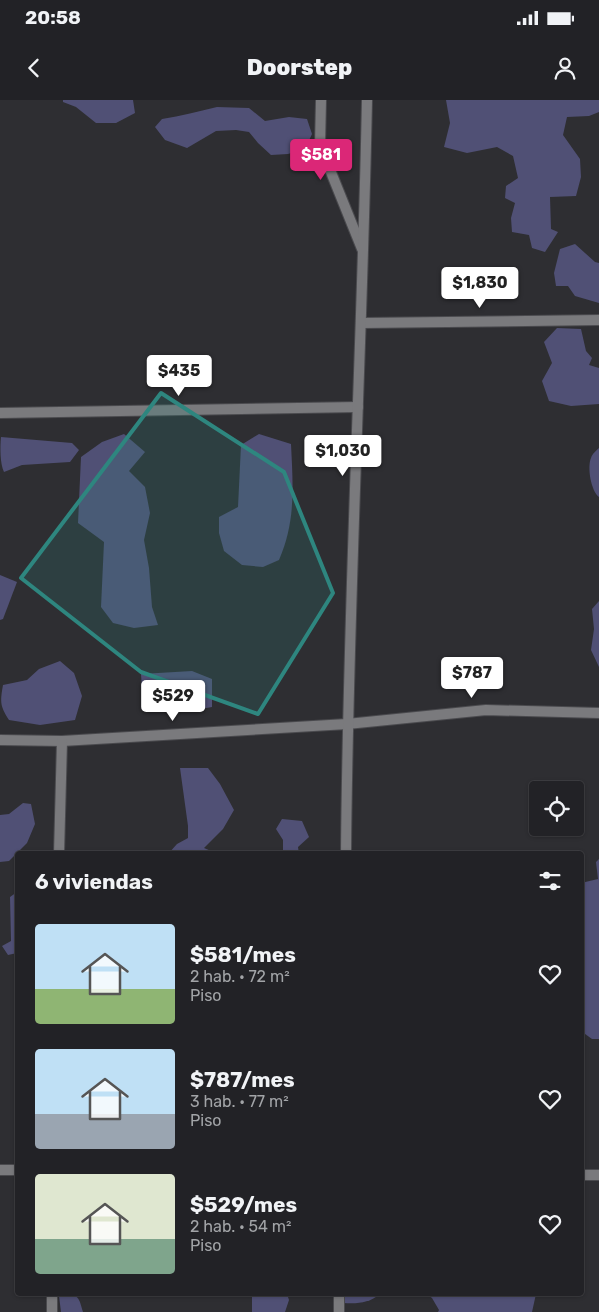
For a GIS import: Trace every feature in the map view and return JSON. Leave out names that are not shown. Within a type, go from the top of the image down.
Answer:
[{"type":"street","points":[[321,100],[320,145],[364,254]]},
{"type":"street","points":[[346,851],[347,724],[362,323],[368,100]]},
{"type":"street","points":[[362,323],[599,320]]},
{"type":"street","points":[[0,412],[358,407]]},
{"type":"street","points":[[0,740],[62,741],[347,724],[486,710],[599,713]]},
{"type":"street","points":[[59,851],[62,741]]},
{"type":"street","points":[[0,1170],[15,1170]]},
{"type":"street","points":[[584,1175],[599,1175]]},
{"type":"street","points":[[52,1296],[52,1312]]},
{"type":"street","points":[[339,1296],[339,1312]]},
{"type":"highlighted area","points":[[161,393],[284,472],[333,593],[258,714],[141,672],[21,578]]},
{"type":"shaded area","points":[[63,100],[133,100],[135,113],[116,123],[96,123],[76,107],[63,102]]},
{"type":"shaded area","points":[[446,100],[599,100],[599,112],[589,116],[567,117],[563,135],[580,159],[581,177],[576,196],[550,197],[551,229],[558,232],[545,252],[532,248],[529,235],[512,232],[511,218],[515,203],[505,198],[506,186],[518,178],[513,156],[497,147],[467,153],[444,147],[450,123]]},
{"type":"shaded area","points":[[217,107],[249,108],[265,121],[289,117],[307,119],[312,134],[305,149],[288,154],[271,155],[249,132],[236,130],[216,131],[187,148],[165,140],[155,127],[162,119]]},
{"type":"shaded area","points":[[575,244],[595,262],[599,263],[599,303],[575,296],[568,286],[556,286],[554,273],[560,249]]},
{"type":"shaded area","points":[[557,328],[581,329],[586,351],[592,358],[589,365],[599,368],[599,404],[571,406],[549,401],[542,381],[552,363],[544,342]]},
{"type":"shaded area","points":[[124,434],[145,452],[129,471],[145,487],[150,513],[144,540],[149,568],[152,607],[158,625],[134,628],[113,623],[101,607],[104,542],[78,523],[81,457],[102,442]]},
{"type":"shaded area","points":[[259,434],[291,444],[292,474],[291,517],[284,546],[279,560],[263,567],[242,565],[224,551],[219,533],[219,517],[238,507],[241,445]]},
{"type":"shaded area","points":[[1,437],[72,443],[79,450],[70,462],[22,465],[4,472],[0,450]]},
{"type":"shaded area","points":[[599,448],[599,497],[592,484],[589,467],[592,457]]},
{"type":"shaded area","points":[[0,575],[17,582],[3,619],[0,620]]},
{"type":"shaded area","points":[[599,601],[599,667],[591,650],[594,629],[592,609]]},
{"type":"shaded area","points":[[60,661],[74,673],[82,696],[75,720],[40,725],[9,720],[2,704],[3,685],[27,680],[39,669]]},
{"type":"shaded area","points":[[192,671],[212,679],[212,707],[177,710],[143,705],[141,674]]},
{"type":"shaded area","points":[[180,768],[208,768],[220,784],[234,810],[223,829],[204,848],[211,851],[171,851],[177,844],[188,838]]},
{"type":"shaded area","points":[[23,803],[31,804],[35,824],[27,843],[19,851],[15,851],[15,855],[9,861],[0,862],[0,815],[9,814]]},
{"type":"shaded area","points":[[282,819],[302,821],[309,837],[298,847],[299,851],[283,851],[283,840],[276,829]]},
{"type":"shaded area","points":[[599,859],[599,1039],[592,1039],[584,1033],[584,882],[598,879],[596,862]]},
{"type":"shaded area","points":[[15,893],[15,953],[8,955],[2,946],[11,941],[10,897]]},
{"type":"shaded area","points":[[59,1296],[75,1296],[78,1298],[83,1312],[61,1312]]},
{"type":"shaded area","points":[[252,1296],[288,1296],[289,1300],[285,1312],[252,1312]]},
{"type":"shaded area","points":[[340,1296],[377,1296],[363,1302],[343,1303]]},
{"type":"shaded area","points":[[429,1296],[536,1296],[532,1312],[438,1312],[439,1310]]}]
